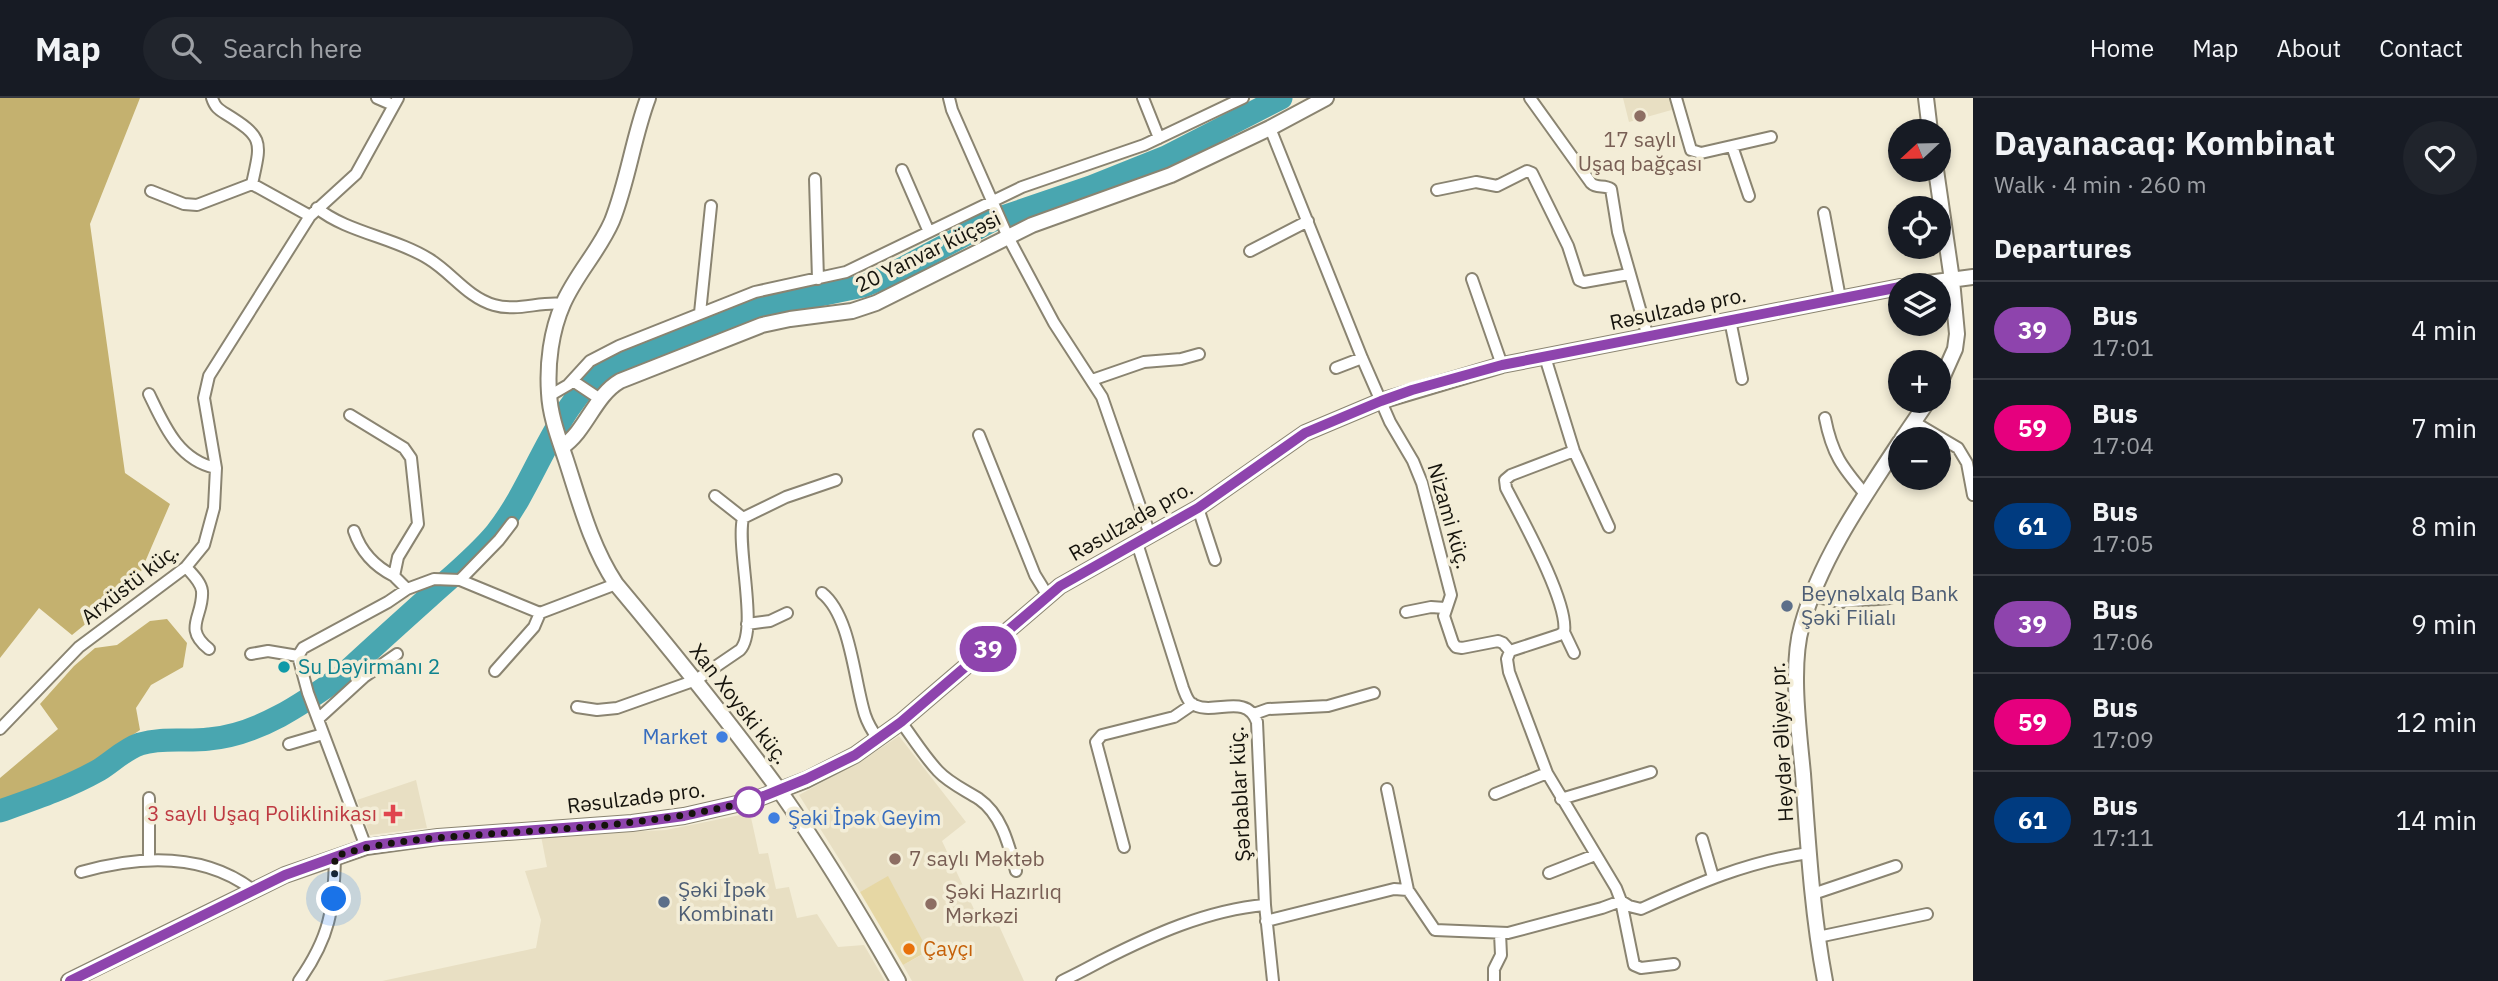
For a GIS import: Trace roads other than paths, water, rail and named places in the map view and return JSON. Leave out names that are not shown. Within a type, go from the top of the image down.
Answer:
[{"type":"street","points":[[212,98],[217,108],[248,128],[257,138],[259,153],[252,184]]},
{"type":"street","points":[[377,98],[395,102]]},
{"type":"street","points":[[648,98],[610,226],[564,304],[555,331],[549,365],[549,396],[574,382],[584,367],[598,356],[755,292],[818,279],[862,266],[1032,183],[1159,138],[1243,98]]},
{"type":"street","points":[[949,98],[1008,237],[1055,323],[1092,380],[1111,418],[1150,535]]},
{"type":"street","points":[[1143,98],[1159,138]]},
{"type":"street","name":"20 Yanvar küçəsi","points":[[561,444],[577,434],[596,397],[620,381],[762,325],[852,311],[876,303],[1045,220],[1171,175],[1326,98]]},
{"type":"street","points":[[1530,98],[1593,186],[1611,189],[1618,232],[1648,337]]},
{"type":"street","points":[[1676,98],[1692,150],[1702,153],[1771,137]]},
{"type":"street","points":[[1926,98],[1929,119]]},
{"type":"street","name":"Arxüstü küç.","points":[[0,729],[79,647],[186,567],[204,545],[214,508],[216,468],[204,398],[209,376],[313,212],[356,174],[395,102]]},
{"type":"street","name":"Nizami küç.","points":[[1270,128],[1362,358],[1422,482],[1451,595],[1444,616],[1456,647],[1498,641],[1510,651]]},
{"type":"street","points":[[1731,146],[1749,196]]},
{"type":"street","points":[[902,170],[929,232]]},
{"type":"street","points":[[1437,190],[1476,182],[1497,186],[1527,171],[1532,173],[1568,246],[1579,279],[1584,282],[1629,274]]},
{"type":"street","points":[[815,179],[818,279]]},
{"type":"street","points":[[1938,182],[1956,315],[1955,349],[1951,358]]},
{"type":"street","points":[[151,191],[184,204],[197,205],[252,184],[313,212],[387,238],[430,259],[465,289],[492,305],[521,308],[546,303],[564,304]]},
{"type":"street","points":[[700,313],[711,206]]},
{"type":"street","points":[[1824,213],[1839,298]]},
{"type":"street","points":[[1250,251],[1308,221]]},
{"type":"street","points":[[1952,280],[1973,277]]},
{"type":"street","points":[[1472,279],[1502,365]]},
{"type":"street","name":"Rəsulzadə pro.","points":[[69,981],[285,875],[366,846],[438,837],[656,820],[728,807],[779,791],[834,766],[878,739],[1048,596],[1076,577],[1198,508],[1305,433],[1381,401],[1502,365],[1888,289]]},
{"type":"street","points":[[1730,320],[1742,379]]},
{"type":"street","points":[[1092,380],[1144,362],[1181,359],[1199,354]]},
{"type":"street","points":[[1545,357],[1574,451],[1609,527]]},
{"type":"street","points":[[1336,369],[1362,358]]},
{"type":"street","points":[[574,382],[596,397]]},
{"type":"street","points":[[149,394],[176,444],[201,465],[216,468]]},
{"type":"street","name":"Xan Xoyski küç.","points":[[549,396],[561,444],[591,538],[605,567],[696,680],[779,791],[865,923],[898,981]]},
{"type":"street","name":"Heydər Əliyev pr.","points":[[1911,427],[1920,413]]},
{"type":"street","points":[[350,415],[404,448],[411,457],[418,524],[398,557],[394,576]]},
{"type":"street","points":[[1825,418],[1834,453],[1865,494]]},
{"type":"street","points":[[1914,422],[1941,437],[1963,454],[1973,495]]},
{"type":"street","points":[[979,435],[1035,575],[1048,596]]},
{"type":"street","points":[[1574,451],[1511,475],[1506,480],[1506,488],[1534,541],[1563,612],[1564,632],[1574,653]]},
{"type":"street","name":"Heydər Əliyev pr.","points":[[1825,981],[1813,894],[1799,731],[1797,674],[1800,632],[1812,596],[1850,520],[1888,460]]},
{"type":"street","points":[[743,518],[786,497],[836,480]]},
{"type":"street","points":[[577,707],[617,708],[696,680],[745,645],[747,624],[743,518],[715,496]]},
{"type":"street","points":[[1198,508],[1214,560]]},
{"type":"street","points":[[460,580],[512,523]]},
{"type":"street","points":[[354,531],[361,549],[407,589]]},
{"type":"street","points":[[1124,847],[1096,742],[1102,735],[1174,717],[1193,704],[1183,688],[1137,543]]},
{"type":"street","points":[[186,567],[202,592],[195,631],[200,642],[209,649]]},
{"type":"street","points":[[366,846],[308,693],[298,656],[303,648],[407,589],[434,579],[460,580],[540,613],[616,584]]},
{"type":"street","points":[[821,593],[827,597],[839,619],[866,717],[878,739]]},
{"type":"street","points":[[1812,596],[1840,602],[1891,598]]},
{"type":"street","points":[[1406,612],[1431,607],[1445,608]]},
{"type":"street","points":[[495,671],[534,627],[540,613]]},
{"type":"street","points":[[747,624],[769,621],[787,613]]},
{"type":"street","points":[[1564,632],[1510,651],[1507,659],[1509,672],[1547,773],[1621,901],[1634,965],[1642,968],[1674,964]]},
{"type":"street","points":[[251,654],[268,651],[298,656]]},
{"type":"street","points":[[318,719],[364,677],[397,654]]},
{"type":"street","points":[[1254,714],[1268,709],[1328,706],[1374,693]]},
{"type":"street","name":"Şərbablar küç.","points":[[1193,704],[1205,707],[1244,707],[1254,714],[1258,731],[1265,905],[1273,981]]},
{"type":"street","points":[[901,722],[937,770],[982,801],[994,814],[1006,836],[1016,871]]},
{"type":"street","points":[[289,744],[323,734]]},
{"type":"street","points":[[1561,799],[1651,772]]},
{"type":"street","points":[[1496,794],[1547,773]]},
{"type":"street","points":[[1387,789],[1408,890],[1435,930],[1500,933],[1518,931],[1621,901]]},
{"type":"street","points":[[149,798],[149,859]]},
{"type":"street","points":[[1702,839],[1713,877]]},
{"type":"street","points":[[1621,901],[1641,909],[1713,877],[1782,856],[1809,853]]},
{"type":"street","points":[[1549,873],[1595,855]]},
{"type":"street","points":[[299,981],[314,959],[327,927],[334,899],[335,856]]},
{"type":"street","points":[[81,872],[111,863],[149,859],[173,860],[219,870],[238,878],[253,890]]},
{"type":"street","points":[[1813,894],[1896,866]]},
{"type":"street","points":[[1266,921],[1394,889],[1408,890]]},
{"type":"street","points":[[1062,981],[1193,920],[1240,907],[1265,905]]},
{"type":"street","points":[[1818,937],[1927,914]]},
{"type":"street","points":[[1494,981],[1494,969],[1501,956],[1500,933]]},
{"type":"waterway","points":[[0,811],[75,782],[140,744],[227,736],[263,724],[343,675],[464,566],[496,533],[511,512],[548,442],[576,398],[593,379],[613,363],[767,306],[863,286],[892,274],[991,221],[1091,187],[1166,157],[1281,98]]},
{"type":"place","name":"17 saylı Uşaq bağçası","points":[[1640,116]]},
{"type":"place","name":"Beynəlxalq Bank Şəki Filialı","points":[[1787,606]]},
{"type":"place","name":"Su Dəyirmanı 2","points":[[284,667]]},
{"type":"place","name":"Market","points":[[722,737]]},
{"type":"place","name":"3 saylı Uşaq Poliklinikası","points":[[393,814]]},
{"type":"place","name":"Şəki İpək Geyim","points":[[774,818]]},
{"type":"place","name":"7 saylı Məktəb","points":[[895,859]]},
{"type":"place","name":"Şəki İpək Kombinatı","points":[[664,902]]},
{"type":"place","name":"Şəki Hazırlıq Mərkəzi","points":[[931,904]]},
{"type":"place","name":"Çayçı","points":[[909,949]]}]
